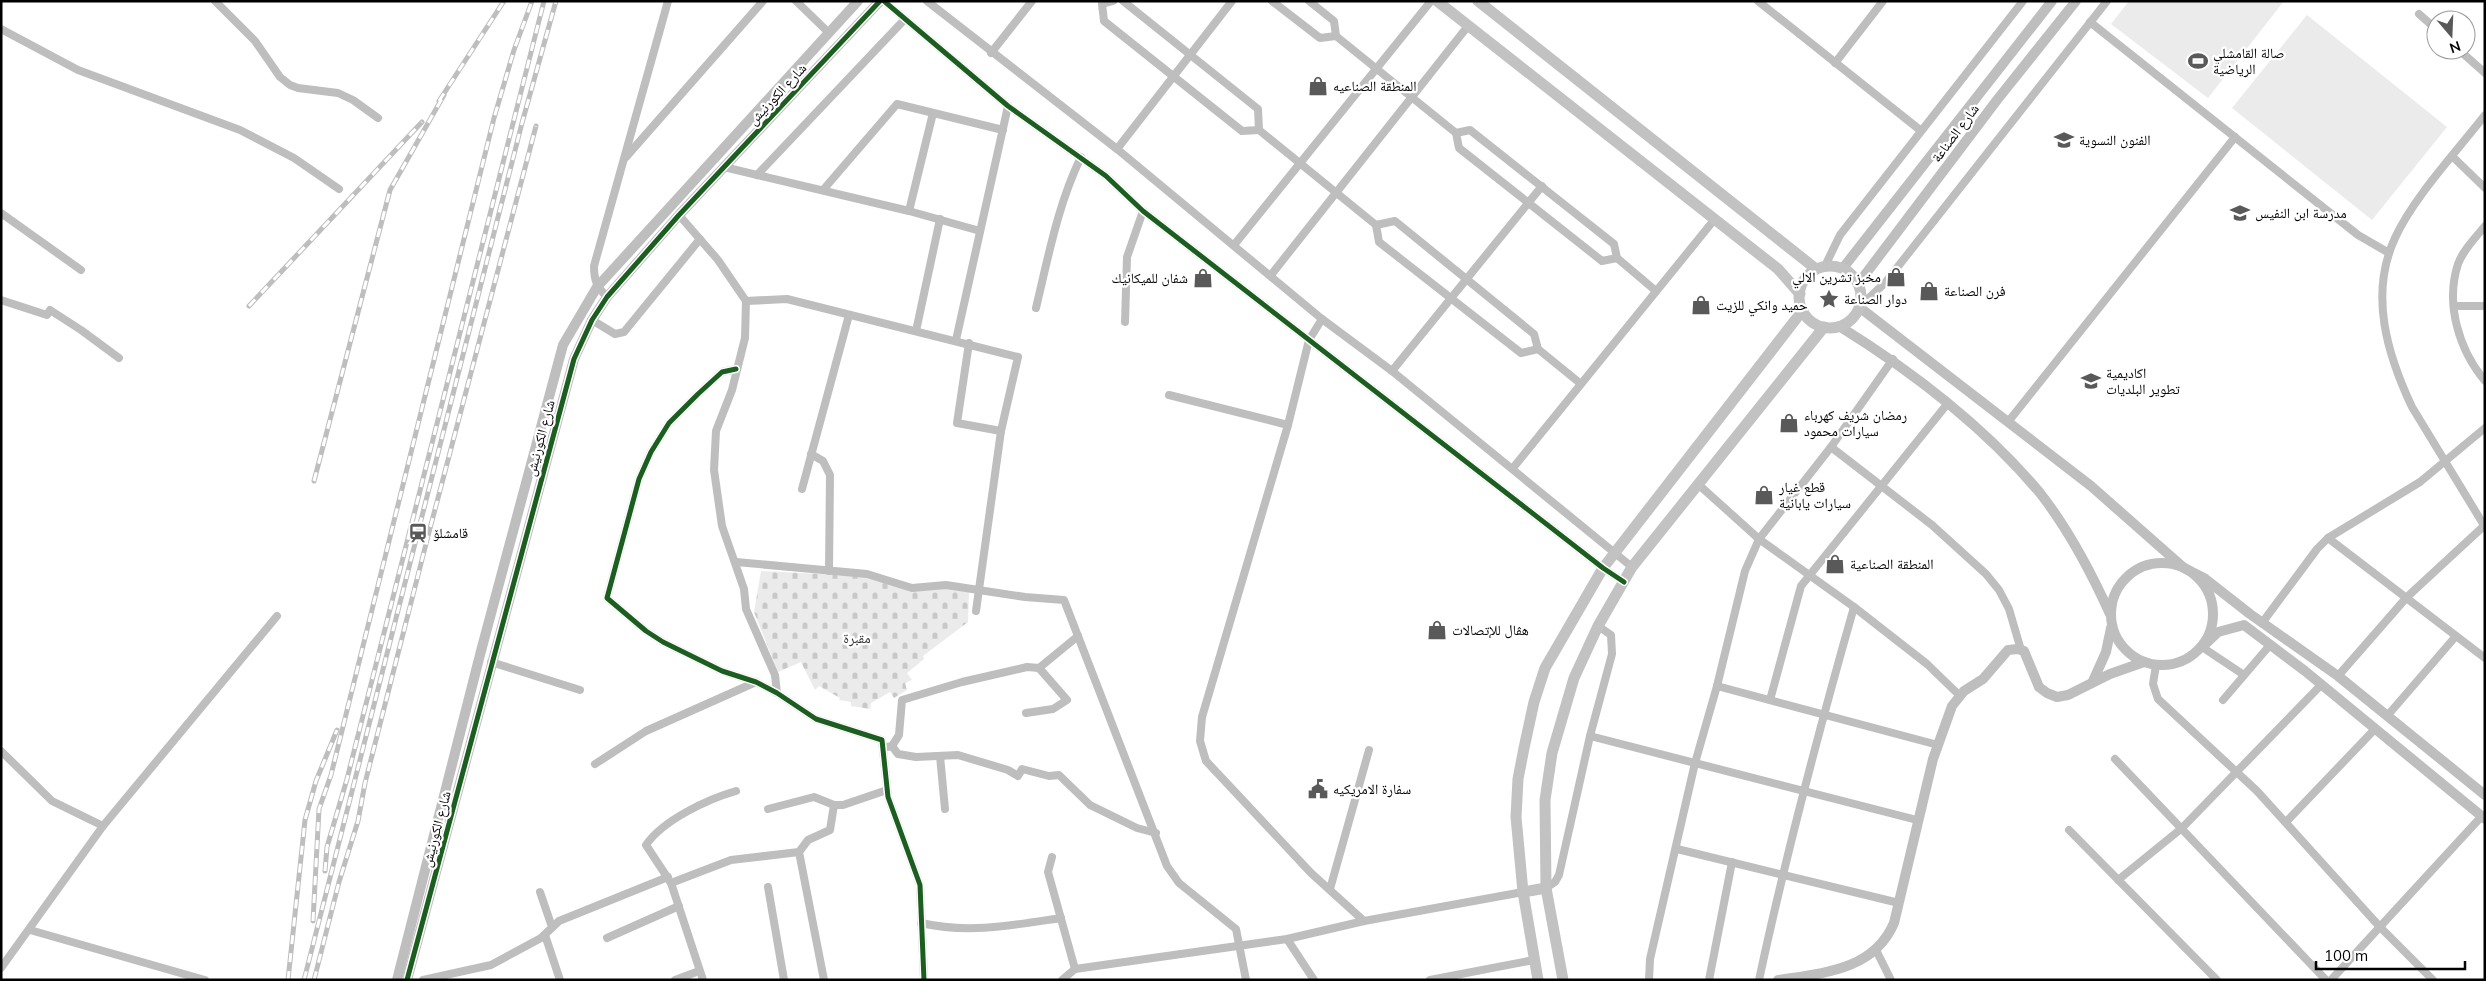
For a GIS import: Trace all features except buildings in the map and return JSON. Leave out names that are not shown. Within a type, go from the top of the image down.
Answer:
[{"type":"main road","points":[[1437,1],[1778,269],[1800,294]]},
{"type":"main road","points":[[1478,1],[1821,268]]},
{"type":"main road","points":[[1821,268],[1843,268],[1855,278],[1858,284],[1861,296],[1859,307],[1851,319],[1839,326],[1824,327],[1808,318],[1802,310],[1800,294],[1805,280],[1821,268]]},
{"type":"main road","points":[[1538,980],[1523,892],[1517,836],[1517,796],[1524,748],[1538,688],[1545,668],[1603,568],[1802,310]]},
{"type":"main road","points":[[1562,980],[1546,888],[1545,800],[1552,753],[1574,678],[1598,626],[1632,567],[1824,327]]},
{"type":"main road","points":[[1523,892],[1546,888]]},
{"type":"street","points":[[215,1],[255,41],[280,77],[290,85],[298,88],[338,93],[353,100],[378,118]]},
{"type":"street","points":[[607,297],[597,287],[594,277],[594,266],[668,1]]},
{"type":"street","points":[[625,158],[764,1]]},
{"type":"street","points":[[796,1],[830,33]]},
{"type":"street","name":"شارع الكورنيش","points":[[397,980],[559,354],[571,329],[597,287],[858,1]]},
{"type":"street","name":"شارع الكورنيش","points":[[407,980],[574,359],[592,320],[607,297],[679,214],[880,1]]},
{"type":"street","points":[[884,1],[1008,106],[1106,176],[1143,211],[1603,568],[1624,582]]},
{"type":"street","points":[[927,1],[991,53],[1117,149],[1322,319],[1392,371],[1632,567]]},
{"type":"street","points":[[991,53],[1032,1]]},
{"type":"street","points":[[1113,1],[1101,2],[1104,22],[1242,131],[1259,130],[1376,225],[1379,242],[1521,352],[1538,349]]},
{"type":"street","points":[[1123,1],[1258,109],[1259,130]]},
{"type":"street","points":[[1117,149],[1232,1]]},
{"type":"street","points":[[1272,1],[1320,38],[1336,36]]},
{"type":"street","points":[[1309,1],[1334,21],[1336,36],[1456,132],[1459,148],[1602,261],[1617,258]]},
{"type":"street","points":[[1234,245],[1431,1]]},
{"type":"street","points":[[1758,1],[1920,130]]},
{"type":"street","points":[[1835,63],[1883,1]]},
{"type":"street","points":[[1821,268],[1840,235],[1920,130],[2023,1]]},
{"type":"street","points":[[1843,268],[2052,1]]},
{"type":"street","name":"شارع الصناعة","points":[[1858,284],[1997,100],[2076,1]]},
{"type":"street","points":[[2107,1],[1885,283],[1859,307],[2092,486],[2184,568],[2196,576],[2206,588],[2212,603],[2212,626],[2202,647]]},
{"type":"street","points":[[2419,14],[2426,20]]},
{"type":"street","points":[[757,174],[905,19]]},
{"type":"street","points":[[2090,22],[2358,235],[2389,253]]},
{"type":"street","points":[[1271,275],[1468,26]]},
{"type":"street","points":[[1,30],[78,70],[240,130],[294,158],[339,189]]},
{"type":"street","points":[[2470,60],[2485,73]]},
{"type":"street","points":[[823,190],[897,104],[1003,130]]},
{"type":"street","points":[[956,340],[1008,106]]},
{"type":"street","points":[[910,211],[933,113]]},
{"type":"street","points":[[2338,676],[2407,597],[2484,526],[2412,407],[2386,338],[2382,303],[2389,253],[2404,222],[2485,115]]},
{"type":"street","points":[[1456,132],[1470,130],[1542,186],[1614,244],[1617,258],[1656,291]]},
{"type":"street","points":[[2008,422],[2235,137]]},
{"type":"street","points":[[2453,157],[2485,188]]},
{"type":"street","points":[[1036,308],[1052,244],[1073,174],[1081,158]]},
{"type":"street","points":[[724,167],[910,211],[980,231]]},
{"type":"street","points":[[1392,371],[1542,186]]},
{"type":"street","points":[[1125,322],[1127,257],[1143,211]]},
{"type":"street","points":[[1,213],[81,270]]},
{"type":"street","points":[[679,214],[718,260],[746,301],[746,330],[732,390],[716,431],[714,470],[722,526],[744,589],[746,609],[775,675],[777,692]]},
{"type":"street","points":[[916,331],[940,219]]},
{"type":"street","points":[[1513,468],[1714,220]]},
{"type":"street","points":[[1376,225],[1396,221],[1534,334],[1538,349],[1581,384]]},
{"type":"street","points":[[2485,226],[2459,262],[2455,280],[2454,306],[2466,354],[2485,381]]},
{"type":"street","points":[[592,320],[615,334],[624,332],[700,239]]},
{"type":"street","points":[[746,301],[787,299],[969,343],[1018,357],[1001,430],[976,611]]},
{"type":"street","points":[[1,300],[46,315],[50,310],[119,358]]},
{"type":"street","points":[[2454,306],[2485,306]]},
{"type":"street","points":[[802,489],[849,315]]},
{"type":"street","points":[[1322,319],[1309,340],[1288,425],[1202,717],[1200,741],[1206,761],[1311,873],[1364,921]]},
{"type":"street","points":[[1839,326],[1893,359],[1948,402],[2040,494],[2082,557],[2110,614]]},
{"type":"street","points":[[969,343],[957,423],[1001,430]]},
{"type":"street","points":[[1649,980],[1650,959],[1677,850],[1695,763],[1717,686],[1744,571],[1759,539],[1831,447],[1893,359]]},
{"type":"street","points":[[736,369],[722,372],[692,399],[670,423],[651,452],[639,479],[607,598],[646,631],[663,642],[722,671],[756,682],[777,692],[816,719],[882,740],[887,790],[920,885],[924,980]]},
{"type":"street","points":[[1169,395],[1288,425]]},
{"type":"street","points":[[1770,700],[1801,586],[1948,402]]},
{"type":"street","points":[[2262,623],[2317,549],[2328,538],[2414,486],[2485,428]]},
{"type":"street","points":[[1831,447],[1955,544],[1992,582],[2009,609],[2021,650],[2026,654],[2036,682],[2042,690],[2052,695],[2068,695],[2093,681],[2144,662]]},
{"type":"street","points":[[811,454],[823,460],[830,475],[829,571]]},
{"type":"street","points":[[1699,485],[1759,539],[1854,607],[1927,664],[1959,695]]},
{"type":"street","points":[[2328,538],[2485,658]]},
{"type":"street","points":[[736,562],[867,574],[912,588],[946,585],[978,588],[1025,597],[1064,600],[1173,876],[1236,929],[1246,980]]},
{"type":"street","points":[[2331,980],[2379,926],[2483,818],[2321,685],[2244,625],[2218,632],[2202,647],[2181,662],[2156,666],[2144,662],[2123,648],[2112,627],[2110,614],[2112,600],[2118,587],[2128,576],[2141,568],[2155,564],[2170,564],[2184,568],[2204,578],[2262,623],[2338,676],[2485,795]]},
{"type":"street","points":[[1759,980],[1782,875],[1823,715],[1854,607]]},
{"type":"street","points":[[1,968],[103,826],[277,616]]},
{"type":"street","points":[[1546,888],[1555,882],[1559,875],[1590,736],[1612,654],[1610,635],[1598,626]]},
{"type":"street","points":[[2093,681],[2106,652],[2112,627]]},
{"type":"street","points":[[1039,668],[1078,636]]},
{"type":"street","points":[[2388,716],[2456,636]]},
{"type":"street","points":[[2223,700],[2270,645]]},
{"type":"street","points":[[2202,647],[2244,675]]},
{"type":"street","points":[[1778,980],[1844,968],[1861,961],[1876,950],[1891,930],[1917,820],[1938,745],[1952,706],[1959,695],[1983,678],[2008,650],[2021,650]]},
{"type":"street","points":[[491,662],[580,690]]},
{"type":"street","points":[[2156,666],[2153,684],[2158,699],[2238,773],[2286,822],[2379,926],[2433,980]]},
{"type":"street","points":[[883,748],[892,746],[899,735],[902,700],[962,682],[1027,667],[1039,668],[1067,700],[1053,709],[1026,713]]},
{"type":"street","points":[[595,764],[646,732],[756,682]]},
{"type":"street","points":[[2118,880],[2182,828],[2238,773],[2321,685]]},
{"type":"street","points":[[1717,686],[1938,745]]},
{"type":"street","points":[[2286,822],[2374,730]]},
{"type":"street","points":[[1590,736],[1917,820]]},
{"type":"street","points":[[892,746],[898,754],[916,757],[958,755],[1008,770],[1018,776],[1022,769],[1049,776],[1059,775],[1090,805],[1136,828],[1156,833]]},
{"type":"street","points":[[1330,890],[1368,750]]},
{"type":"street","points":[[1,751],[23,775],[52,801],[103,826]]},
{"type":"street","points":[[940,756],[945,809]]},
{"type":"street","points":[[2115,759],[2326,980]]},
{"type":"street","points":[[768,808],[814,797],[834,805],[843,805],[887,790]]},
{"type":"street","points":[[703,980],[669,880],[646,845],[652,836],[711,798],[736,791]]},
{"type":"street","points":[[423,980],[491,965],[545,935],[559,921],[669,880],[731,860],[799,852],[808,840],[830,830],[834,805]]},
{"type":"street","points":[[2069,830],[2217,980]]},
{"type":"street","points":[[1677,850],[1899,902]]},
{"type":"street","points":[[799,852],[824,980]]},
{"type":"street","points":[[1052,857],[1048,872],[1075,969]]},
{"type":"street","points":[[1708,980],[1732,862]]},
{"type":"street","points":[[768,888],[784,980]]},
{"type":"street","points":[[540,892],[552,927]]},
{"type":"street","points":[[1062,980],[1075,969],[1239,944],[1286,939],[1364,921],[1523,892]]},
{"type":"street","points":[[607,938],[679,906]]},
{"type":"street","points":[[921,923],[944,928],[983,929],[1061,918]]},
{"type":"street","points":[[30,930],[205,980]]},
{"type":"street","points":[[545,935],[560,980]]},
{"type":"street","points":[[1286,939],[1314,980]]},
{"type":"street","points":[[1876,950],[1891,980]]},
{"type":"street","points":[[1430,980],[1534,960]]},
{"type":"street","points":[[675,980],[700,971]]},
{"type":"green space","name":"صالة القامشلي الرياضية","points":[[2129,1],[2284,1],[2208,98],[2111,24]]},
{"type":"green space","points":[[2307,15],[2447,127],[2372,220],[2232,108]]},
{"type":"green space","name":"مقبرة","points":[[761,571],[860,576],[911,591],[943,588],[969,592],[968,622],[923,656],[924,659],[907,673],[912,680],[905,683],[907,690],[894,698],[890,692],[871,703],[870,709],[851,706],[851,702],[839,700],[840,698],[819,686],[815,690],[801,662],[778,672],[754,612]]},
{"type":"railway","points":[[439,101],[504,1]]},
{"type":"railway","points":[[313,921],[319,809],[331,775],[494,118],[514,50],[532,1]]},
{"type":"railway","points":[[325,871],[327,847],[347,779],[544,1]]},
{"type":"railway","points":[[304,980],[522,123],[556,1]]},
{"type":"railway","points":[[314,481],[390,190],[444,95]]},
{"type":"railway","points":[[249,306],[422,122]]},
{"type":"railway","points":[[314,980],[339,882],[358,821],[365,783],[428,536],[536,126]]},
{"type":"railway","points":[[288,980],[305,820],[316,781],[337,730]]},
{"type":"cycle path","points":[[407,980],[574,359],[592,320],[607,297],[679,215],[880,1]]},
{"type":"cycle path","points":[[884,1],[1008,106],[1106,176],[1143,211],[1603,568],[1624,582]]},
{"type":"cycle path","points":[[736,369],[722,372],[698,394],[669,423],[651,452],[639,479],[607,598],[646,631],[663,642],[722,671],[756,682],[777,693],[816,719],[882,740],[888,797],[920,885],[924,980]]},
{"type":"place","name":"صالة القامشلي الرياضية","points":[[2198,61]]},
{"type":"place","name":"المنطقة الصناعيه","points":[[1318,86]]},
{"type":"place","name":"الفنون النسوية","points":[[2064,140]]},
{"type":"place","name":"مدرسة ابن النفيس","points":[[2240,213]]},
{"type":"place","name":"مخبز تشرين الالي","points":[[1896,277]]},
{"type":"place","name":"شفان للميكانيك","points":[[1203,278]]},
{"type":"place","name":"فرن الصناعة","points":[[1929,291]]},
{"type":"place","name":"دوار الصناعة","points":[[1829,299]]},
{"type":"place","name":"حميد وانكي للزيت","points":[[1701,305]]},
{"type":"place","name":"اكاديمية تطوير البلديات","points":[[2091,381]]},
{"type":"place","name":"رمضان شريف كهرباء سيارات محمود","points":[[1789,423]]},
{"type":"place","name":"قطع غيار سيارات يابانية","points":[[1764,495]]},
{"type":"place","name":"قامشلۆ","points":[[418,533]]},
{"type":"place","name":"المنطقة الصناعية","points":[[1835,564]]},
{"type":"place","name":"هڤال للإتصالات","points":[[1437,630]]},
{"type":"place","name":"سفارة الامريكيه","points":[[1318,789]]}]
